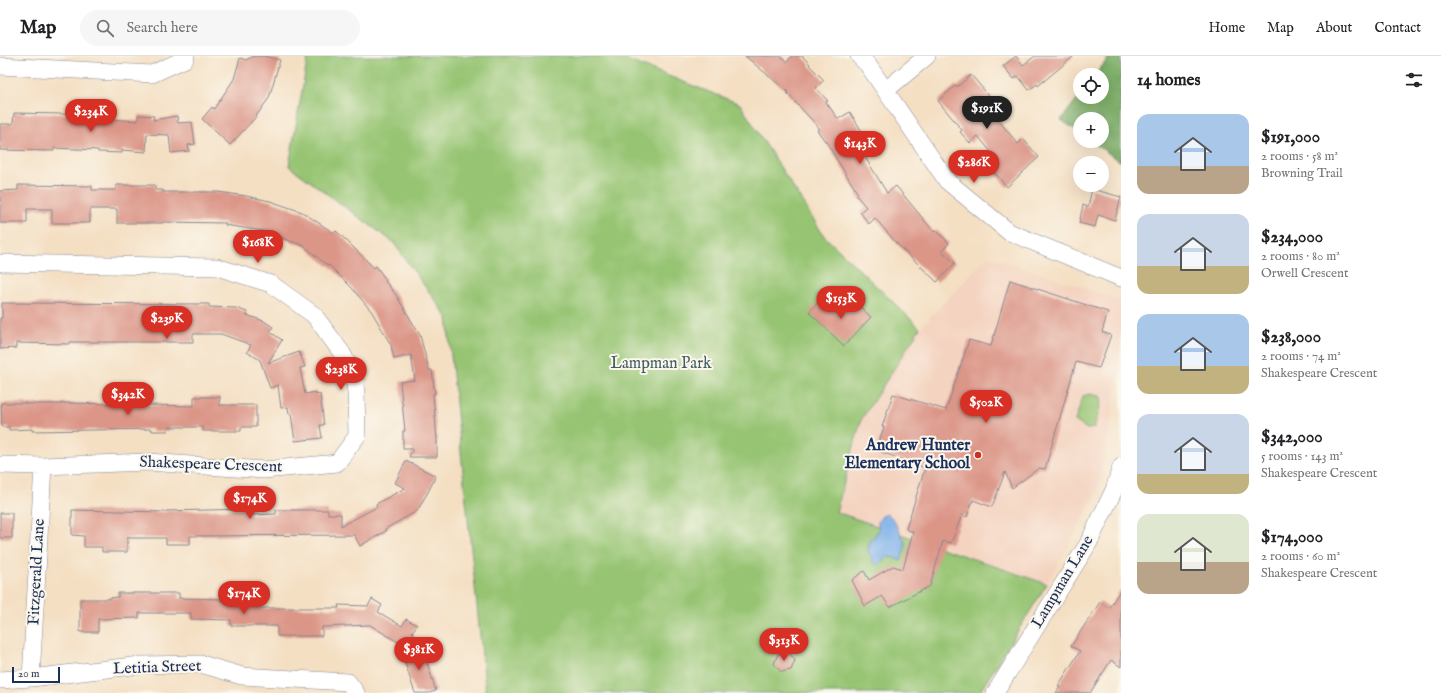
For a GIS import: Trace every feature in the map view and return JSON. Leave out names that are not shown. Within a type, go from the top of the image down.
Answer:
[{"type":"street","points":[[0,66],[152,74],[185,59],[186,56]]},
{"type":"street","points":[[859,56],[868,65],[886,90],[946,181],[1009,232],[1121,278]]},
{"type":"street","points":[[886,90],[927,56]]},
{"type":"street","name":"Shakespeare Crescent","points":[[0,263],[217,267],[271,284],[314,315],[342,353],[354,377],[357,436],[337,463],[264,470],[148,462],[43,466],[0,465]]},
{"type":"street","name":"Fitzgerald Lane","points":[[30,678],[43,466]]},
{"type":"street","name":"Lampman Lane","points":[[995,693],[1088,544],[1118,492],[1121,467]]},
{"type":"street","name":"Letitia Street","points":[[0,680],[30,678],[141,664],[201,664],[242,676],[348,682],[356,693]]},
{"type":"shaded area","name":"Andrew Hunter Elementary School","points":[[988,256],[1121,300],[1121,360],[1099,489],[1047,584],[957,551],[836,513],[861,420],[920,328]]},
{"type":"green space","name":"Lampman Park","points":[[308,56],[617,56],[740,104],[824,236],[920,328],[861,420],[836,512],[1047,584],[979,693],[486,693],[447,317],[393,242],[289,166]]},
{"type":"green space","points":[[1110,56],[1121,56],[1121,162],[1101,148],[1109,148],[1109,112],[1073,112],[1073,128],[1061,120],[1073,104],[1109,104],[1109,68],[1101,68]]},
{"type":"green space","points":[[1089,394],[1100,396],[1102,400],[1094,428],[1087,429],[1075,421],[1083,396]]},
{"type":"water","points":[[888,514],[893,519],[906,544],[901,560],[887,557],[878,565],[872,562],[873,558],[868,552],[869,543],[879,530],[878,522],[882,516]]},
{"type":"building","points":[[254,56],[264,56],[280,60],[269,98],[254,119],[230,145],[202,119],[212,107],[214,109],[234,79],[240,58],[246,60]]},
{"type":"building","points":[[745,56],[780,56],[787,62],[792,56],[802,56],[824,80],[816,88],[828,101],[826,102],[838,119],[850,112],[874,151],[865,157],[887,193],[896,186],[934,232],[936,230],[949,243],[942,251],[955,263],[937,282],[898,245],[875,218],[869,224],[860,212],[866,207],[856,195],[858,194],[825,140],[817,130],[820,129],[787,93],[788,92]]},
{"type":"building","points":[[1016,56],[1023,65],[1035,56],[1074,56],[1038,86],[1037,84],[1029,90],[1018,76],[1014,79],[1003,66]]},
{"type":"building","points":[[971,75],[992,99],[985,104],[1018,144],[1023,139],[1039,157],[1007,187],[987,164],[995,157],[978,136],[970,143],[960,132],[962,130],[938,101],[956,85],[957,87]]},
{"type":"building","points":[[14,113],[110,115],[110,119],[138,121],[138,115],[154,116],[153,120],[177,116],[178,123],[192,122],[195,144],[188,145],[189,151],[171,153],[169,135],[147,134],[146,152],[122,150],[122,153],[98,152],[98,150],[54,148],[54,151],[0,150],[0,124],[13,124]]},
{"type":"building","points":[[18,185],[92,186],[92,190],[116,190],[116,185],[155,185],[155,190],[163,190],[163,192],[218,192],[246,196],[270,201],[302,212],[334,233],[336,231],[374,268],[376,266],[396,295],[420,335],[429,370],[432,370],[435,394],[433,394],[437,457],[409,457],[413,449],[403,449],[403,431],[405,431],[400,382],[415,380],[411,355],[394,359],[391,345],[372,312],[352,288],[329,265],[328,266],[304,246],[263,231],[225,225],[226,223],[117,223],[117,209],[90,209],[90,223],[52,223],[52,209],[27,209],[27,223],[0,223],[0,191],[18,190]]},
{"type":"building","points":[[1091,192],[1103,192],[1121,197],[1115,220],[1098,215],[1095,227],[1079,223],[1083,205],[1088,207]]},
{"type":"building","points":[[1010,280],[1108,312],[1102,332],[1111,335],[1099,368],[1076,362],[1045,469],[1039,468],[1012,488],[1005,472],[992,507],[973,500],[967,517],[962,515],[951,543],[943,541],[930,586],[890,607],[882,596],[865,606],[852,580],[864,571],[869,580],[893,566],[903,569],[913,532],[906,529],[925,468],[876,450],[893,394],[946,410],[969,340],[991,346]]},
{"type":"building","points":[[821,299],[840,316],[854,301],[871,317],[844,346],[809,312]]},
{"type":"building","points":[[2,303],[209,304],[209,307],[236,308],[247,312],[246,315],[264,321],[273,327],[270,332],[282,340],[268,363],[299,352],[305,367],[300,368],[305,394],[316,392],[316,395],[320,394],[324,425],[320,425],[322,438],[295,441],[291,414],[289,414],[288,407],[281,408],[278,385],[270,388],[260,360],[247,352],[251,345],[221,334],[193,334],[193,342],[70,342],[70,344],[16,343],[16,348],[0,349],[0,318],[2,318]]},
{"type":"building","points":[[194,397],[220,397],[219,405],[256,405],[256,427],[241,427],[241,431],[203,431],[203,427],[168,427],[168,431],[152,431],[152,429],[32,431],[32,429],[9,430],[9,427],[2,427],[1,403],[122,404],[147,402],[147,405],[194,406]]},
{"type":"building","points":[[406,461],[436,476],[428,492],[417,511],[385,529],[386,531],[360,546],[354,535],[190,536],[190,544],[166,544],[166,538],[127,538],[127,552],[102,552],[102,547],[84,547],[84,536],[72,535],[72,510],[166,512],[249,509],[250,515],[276,514],[276,510],[328,510],[328,514],[341,514],[341,526],[377,507],[376,504],[405,488],[395,483]]},
{"type":"building","points":[[0,513],[12,513],[12,538],[0,538]]},
{"type":"building","points":[[1121,589],[1121,667],[1111,660],[1090,693],[1056,693],[1060,687],[1058,686],[1080,651],[1071,646],[1100,602],[1109,608]]},
{"type":"building","points":[[118,593],[179,593],[179,598],[221,599],[221,601],[256,601],[256,608],[339,608],[338,605],[368,606],[372,599],[382,605],[378,612],[402,626],[406,619],[417,625],[402,653],[398,642],[370,625],[322,627],[322,636],[277,636],[277,626],[231,626],[231,620],[191,619],[191,613],[139,613],[139,618],[98,619],[98,632],[80,632],[80,599],[109,599],[118,597]]},
{"type":"building","points":[[422,647],[436,691],[429,693],[415,693],[402,654]]},
{"type":"building","points":[[788,652],[795,660],[791,670],[781,672],[774,664],[778,654]]},
{"type":"place","name":"Andrew Hunter Elementary School","points":[[978,455]]}]
